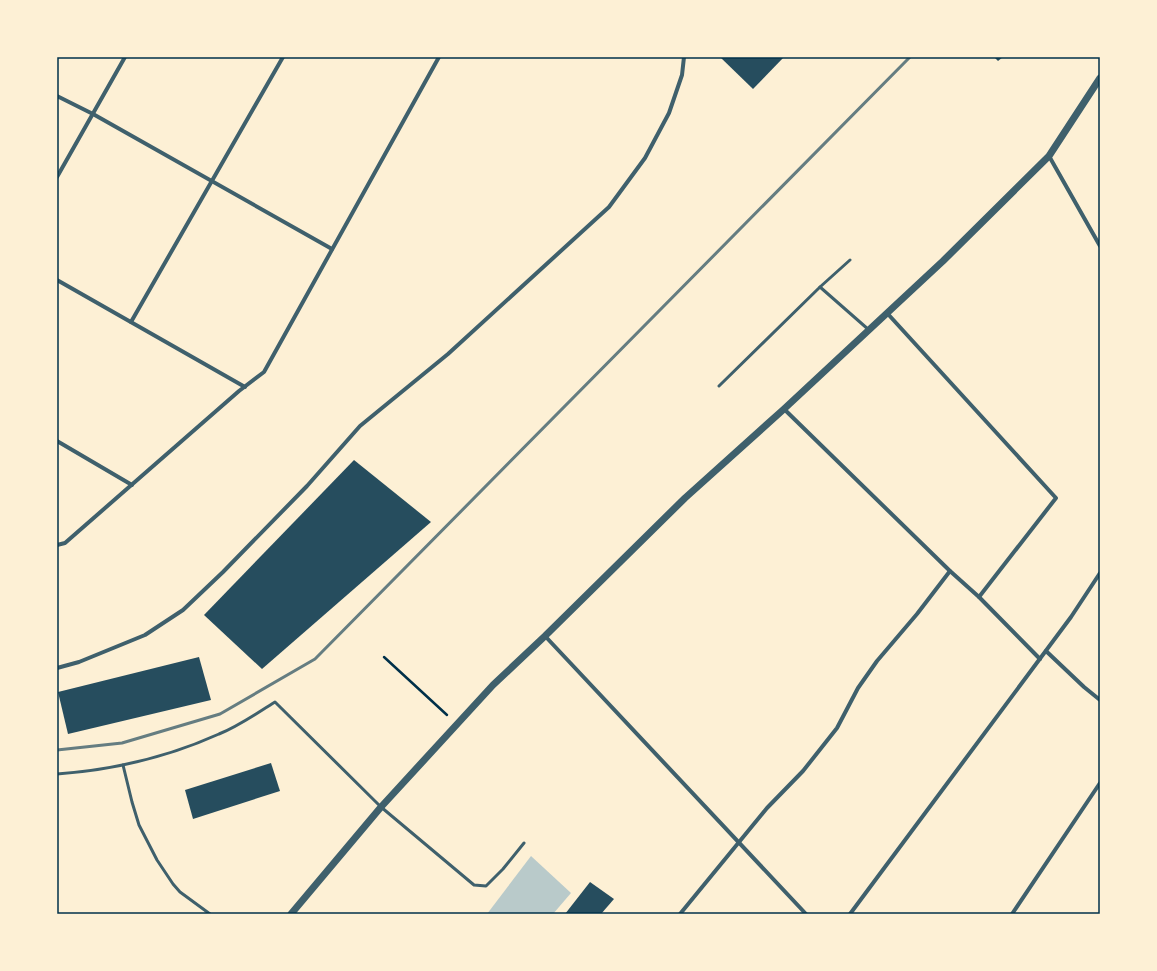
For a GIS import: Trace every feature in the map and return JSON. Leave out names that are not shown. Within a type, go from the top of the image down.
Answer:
[{"type":"street","points":[[57,177],[125,57]]},
{"type":"street","points":[[132,322],[283,57]]},
{"type":"street","points":[[57,545],[65,543],[264,372],[440,57]]},
{"type":"street","points":[[57,668],[79,662],[145,635],[182,610],[223,572],[307,486],[360,426],[448,354],[609,207],[645,158],[669,113],[682,75],[684,57]]},
{"type":"street","points":[[291,914],[381,807],[456,723],[493,685],[685,498],[784,409],[943,261],[1049,156],[1099,81]]},
{"type":"street","points":[[57,96],[93,114],[332,249]]},
{"type":"street","points":[[1049,156],[1100,246]]},
{"type":"street","points":[[57,280],[245,387]]},
{"type":"street","points":[[887,313],[1056,498],[979,597]]},
{"type":"street","points":[[784,409],[950,571],[979,597],[1040,659]]},
{"type":"street","points":[[57,441],[132,484]]},
{"type":"street","points":[[680,914],[767,808],[803,771],[837,728],[858,688],[877,661],[917,614],[950,571]]},
{"type":"street","points":[[850,914],[1071,617],[1100,573]]},
{"type":"street","points":[[545,636],[806,914]]},
{"type":"street","points":[[1046,651],[1100,700]]},
{"type":"street","points":[[1012,914],[1100,783]]},
{"type":"lane","points":[[719,386],[820,287],[850,260]]},
{"type":"lane","points":[[820,287],[869,330]]},
{"type":"lane","points":[[57,774],[79,773],[123,766],[173,751],[220,734],[275,702],[381,807],[474,885],[486,886],[503,869],[524,843]]},
{"type":"lane","points":[[123,766],[139,825],[157,860],[180,892],[210,914]]},
{"type":"path","points":[[384,657],[456,723]]},
{"type":"shaded area","points":[[531,856],[571,893],[553,914],[487,914]]},
{"type":"building","points":[[720,57],[784,57],[753,89]]},
{"type":"building","points":[[994,57],[1003,57],[998,61]]},
{"type":"building","points":[[354,460],[431,522],[262,669],[204,615]]},
{"type":"building","points":[[199,657],[211,700],[68,734],[58,692]]},
{"type":"building","points":[[271,763],[280,791],[193,819],[185,790]]},
{"type":"building","points":[[590,882],[614,899],[601,914],[565,914]]},
{"type":"railway","points":[[57,750],[122,743],[220,714],[315,659],[910,57]]}]
